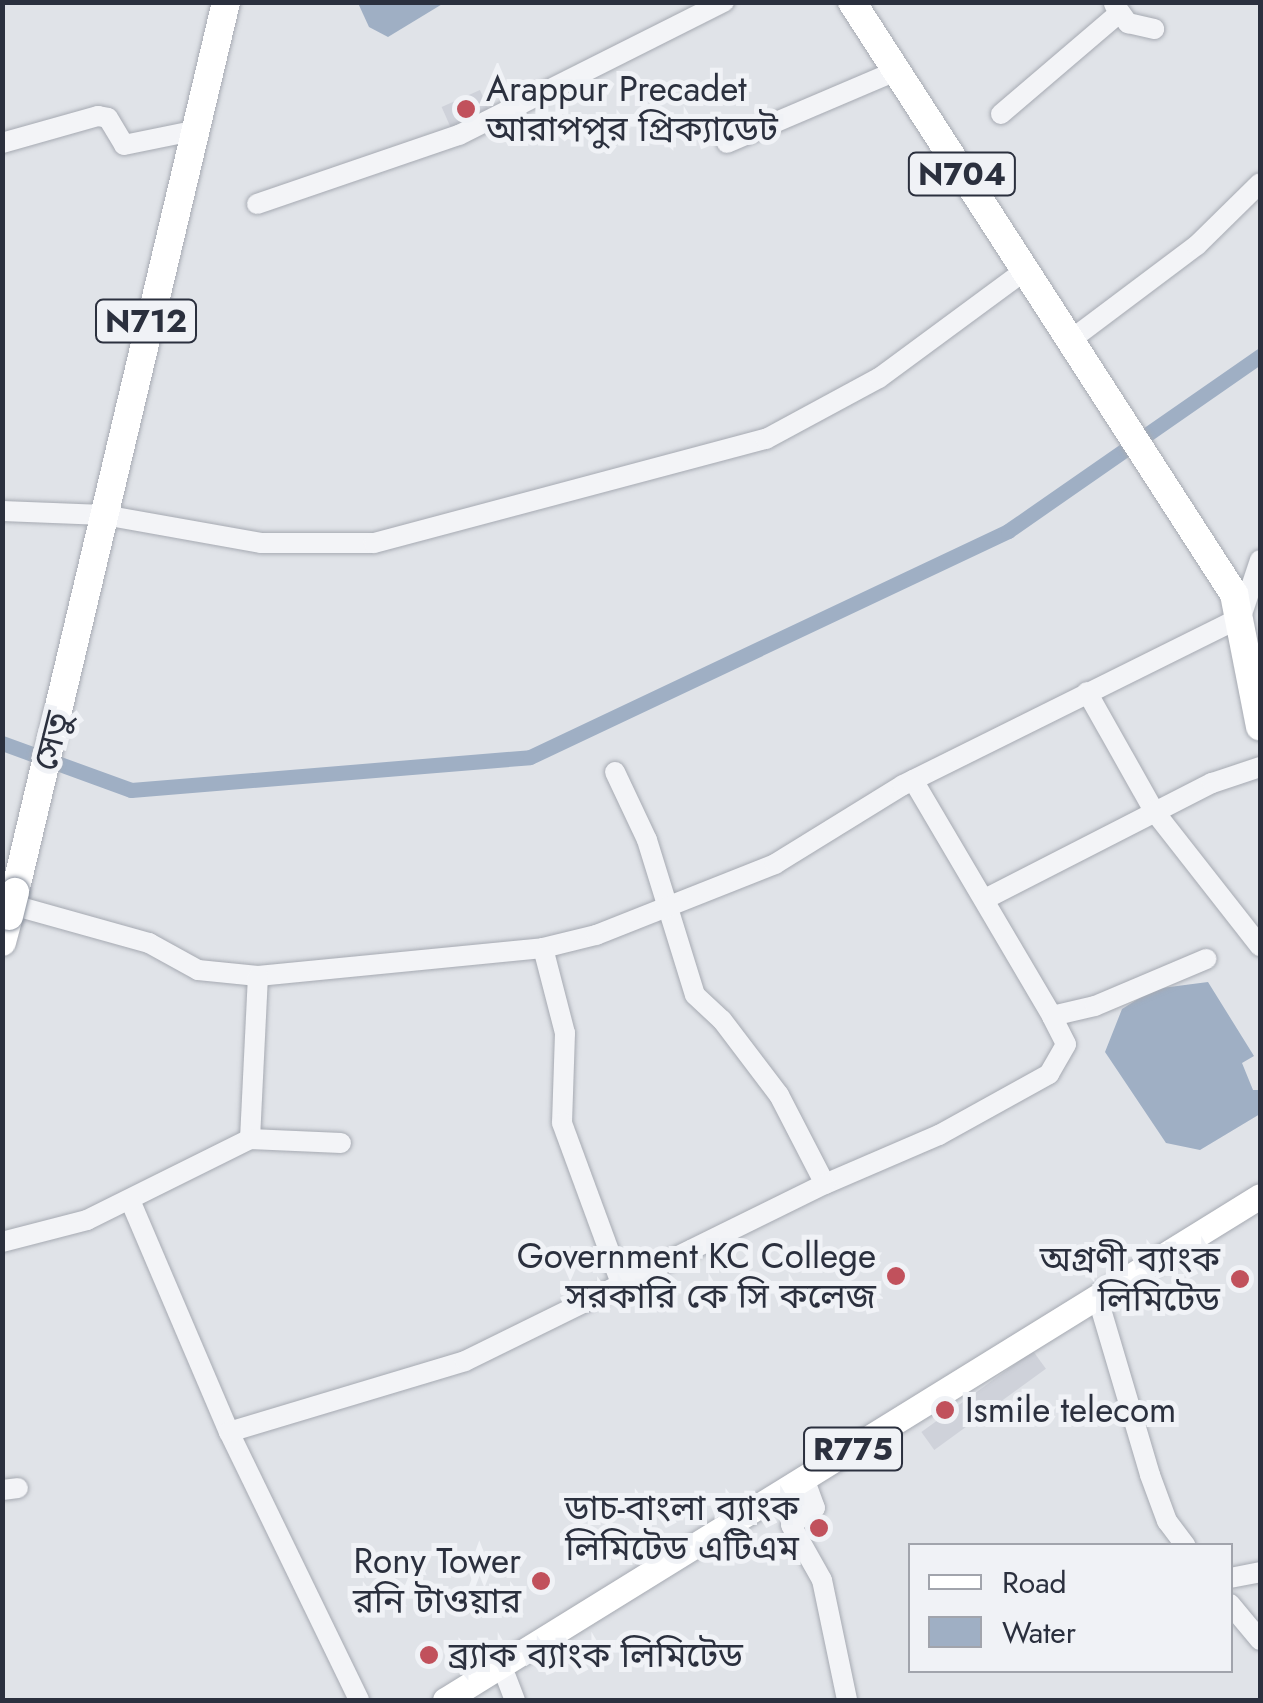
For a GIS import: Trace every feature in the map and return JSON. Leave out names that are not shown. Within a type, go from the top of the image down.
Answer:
[{"type":"highway","name":"N712","points":[[104,515],[226,2]]},
{"type":"highway","name":"N704","points":[[852,2],[1198,542],[1241,617],[1260,726]]},
{"type":"highway","name":"সেতু","points":[[7,913],[104,515]]},
{"type":"main road","name":"R775","points":[[445,1700],[1260,1196]]},
{"type":"main road","name":"R775","points":[[468,1700],[510,1689],[808,1489],[1260,1208]]},
{"type":"street","points":[[257,204],[459,136],[724,2]]},
{"type":"street","points":[[1001,114],[1116,8],[1136,28],[1154,28]]},
{"type":"street","points":[[727,142],[898,70]]},
{"type":"street","points":[[2,143],[98,116],[108,118],[124,144],[193,131]]},
{"type":"street","points":[[1069,345],[1198,244],[1260,183]]},
{"type":"street","points":[[2,511],[104,515],[261,543],[374,543],[663,462],[708,457],[766,439],[879,378],[1023,272]]},
{"type":"street","points":[[7,913],[149,943],[198,970],[258,976],[543,948],[775,864],[913,780],[1241,617],[1260,560]]},
{"type":"street","points":[[1087,692],[1154,811],[1260,946]]},
{"type":"street","points":[[986,898],[1154,811],[1260,767]]},
{"type":"street","points":[[615,772],[646,840],[695,995],[779,1095],[825,1184]]},
{"type":"street","points":[[230,1432],[466,1361],[620,1280],[825,1184],[939,1136],[1050,1074],[1066,1044],[986,898],[913,780]]},
{"type":"street","points":[[543,948],[565,1032],[562,1123],[620,1280]]},
{"type":"street","points":[[1052,1016],[1095,1006],[1206,959]]},
{"type":"street","points":[[250,1138],[258,976]]},
{"type":"street","points":[[2,1242],[130,1200],[184,1166],[250,1138],[341,1144]]},
{"type":"street","points":[[130,1200],[230,1432],[359,1700]]},
{"type":"street","points":[[1100,1306],[1150,1475],[1167,1521],[1184,1543]]},
{"type":"street","points":[[808,1489],[815,1508],[792,1525],[822,1580],[848,1700]]},
{"type":"street","points":[[1233,1577],[1260,1572]]},
{"type":"street","points":[[1233,1608],[1260,1640]]},
{"type":"shaded area","name":"Arappur Precadet আরাপপুর প্রিক্যাডেট","points":[[480,90],[490,112],[451,129],[442,107]]},
{"type":"shaded area","points":[[1033,1351],[1046,1369],[934,1450],[921,1432]]},
{"type":"water","points":[[358,3],[444,3],[388,37],[369,27]]},
{"type":"water","points":[[1208,982],[1254,1056],[1242,1063],[1253,1090],[1260,1090],[1260,1114],[1200,1150],[1166,1143],[1105,1052],[1122,1009],[1154,989]]},
{"type":"waterway","points":[[2,743],[131,790],[530,757],[1008,531],[1260,356]]},
{"type":"place","name":"Arappur Precadet আরাপপুর প্রিক্যাডেট","points":[[466,109]]},
{"type":"place","name":"Government KC College সরকারি কে সি কলেজ","points":[[896,1276]]},
{"type":"place","name":"অগ্রণী ব্যাংক লিমিটেড","points":[[1240,1279]]},
{"type":"place","name":"Ismile telecom","points":[[945,1410]]},
{"type":"place","name":"ডাচ-বাংলা ব্যাংক লিমিটেড এটিএম","points":[[819,1528]]},
{"type":"place","name":"Rony Tower রনি টাওয়ার","points":[[541,1581]]},
{"type":"place","name":"ব্র্যাক ব্যাংক লিমিটেড","points":[[429,1655]]}]
